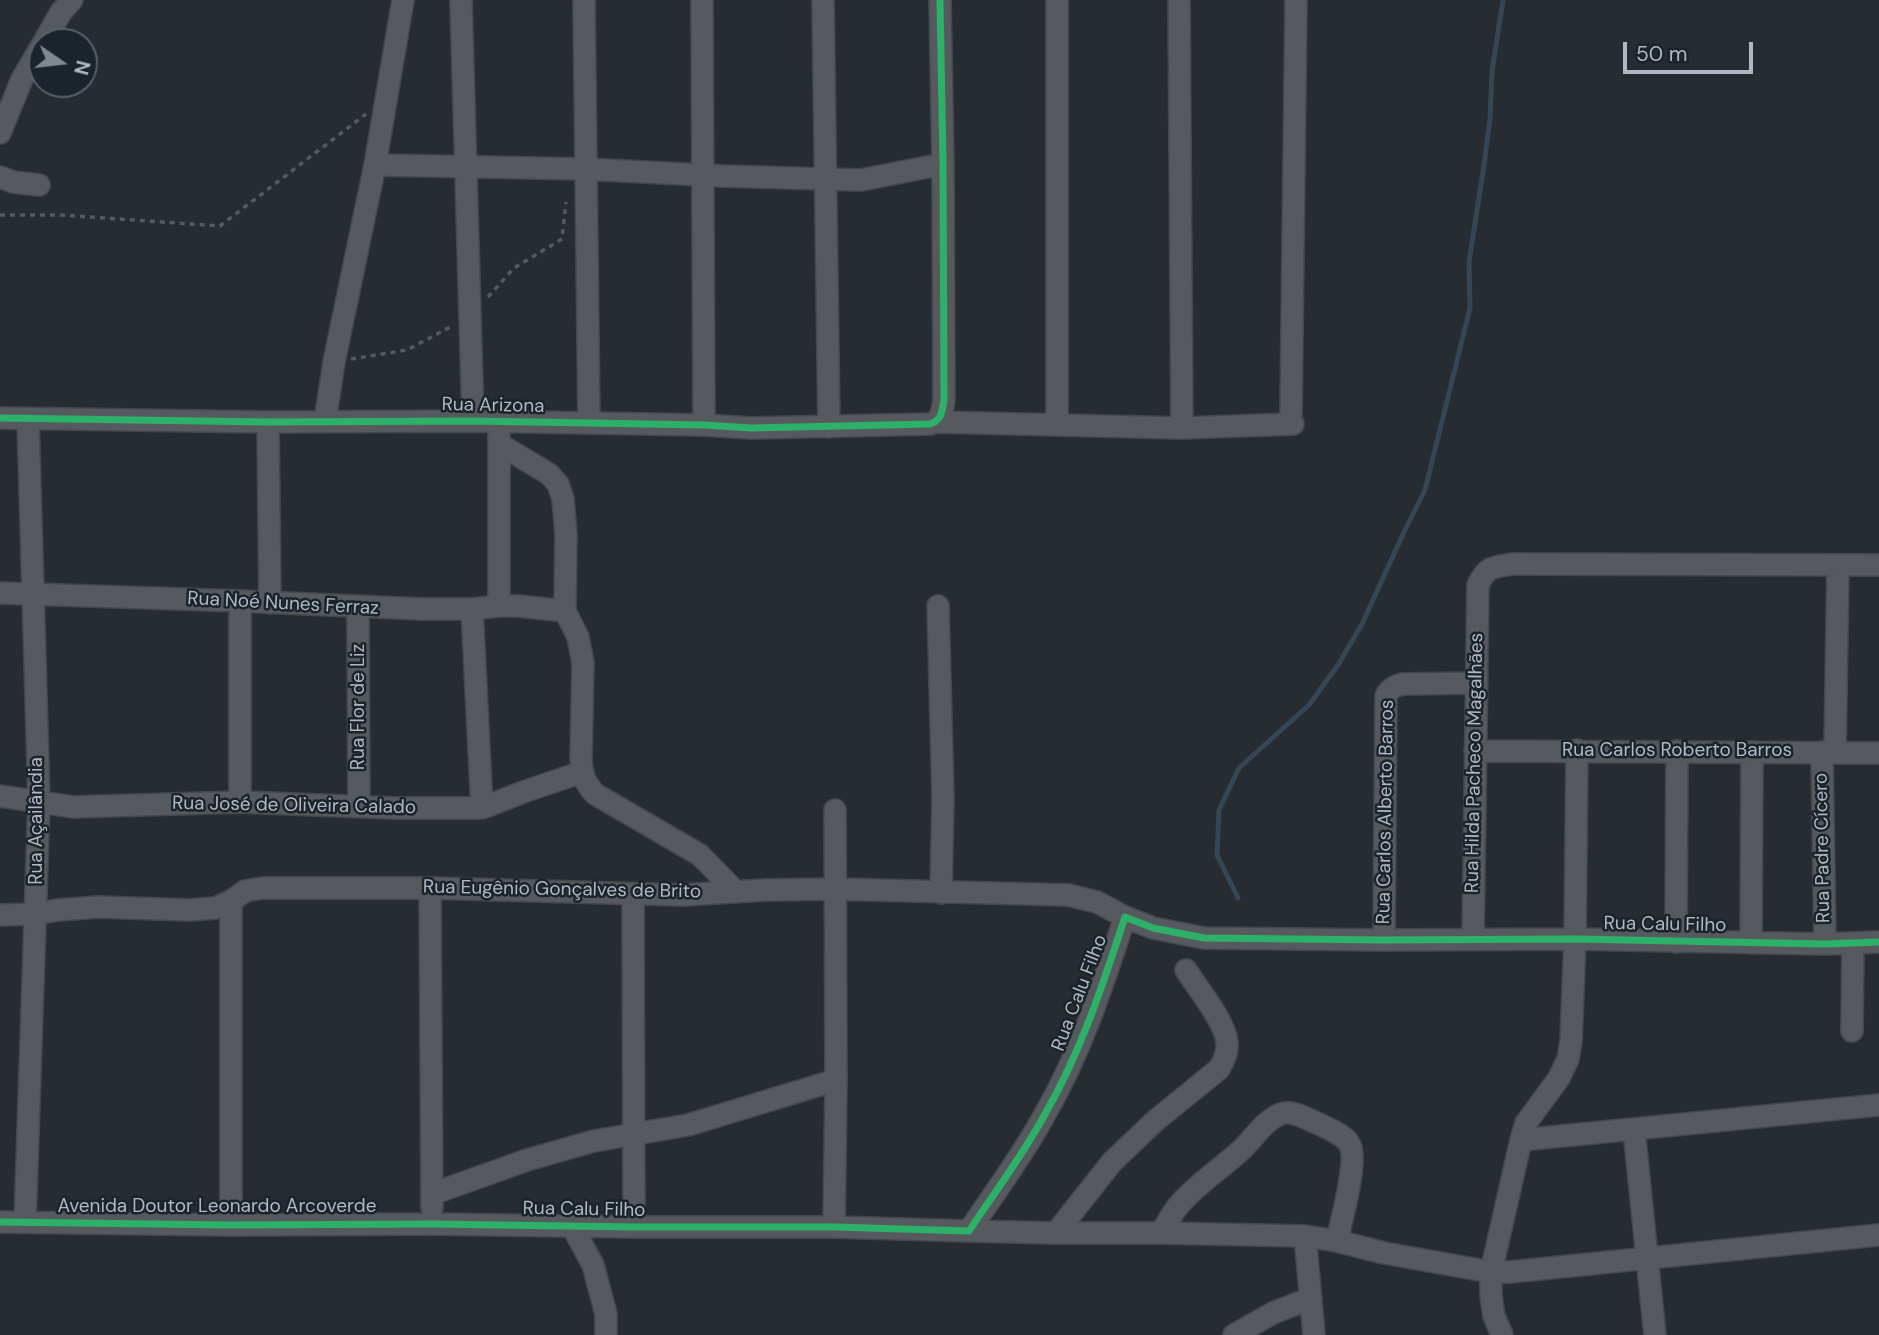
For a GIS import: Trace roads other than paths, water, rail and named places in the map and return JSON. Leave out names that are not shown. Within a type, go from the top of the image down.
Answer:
[{"type":"street","points":[[52,28],[72,0]]},
{"type":"street","points":[[326,421],[334,362],[375,164],[403,0]]},
{"type":"street","points":[[461,0],[472,421]]},
{"type":"street","points":[[584,0],[589,424]]},
{"type":"street","points":[[702,0],[704,425]]},
{"type":"street","points":[[823,0],[829,427]]},
{"type":"street","points":[[937,422],[944,400],[940,0]]},
{"type":"street","points":[[1057,0],[1057,424]]},
{"type":"street","points":[[1179,0],[1182,428]]},
{"type":"street","name":"Rua Arizona","points":[[0,418],[268,422],[472,421],[751,428],[937,422],[1182,428],[1292,419],[1296,0]]},
{"type":"street","points":[[0,133],[28,69]]},
{"type":"street","points":[[375,164],[861,180],[943,164]]},
{"type":"street","points":[[0,177],[13,182],[39,185]]},
{"type":"street","name":"Rua Açailândia","points":[[26,1222],[39,801],[28,419]]},
{"type":"street","points":[[268,422],[270,603]]},
{"type":"street","points":[[499,422],[499,606]]},
{"type":"street","points":[[499,444],[540,468],[558,484],[563,499],[566,535],[565,611],[578,637],[583,663],[584,778],[594,794],[699,855],[735,891]]},
{"type":"street","name":"Rua Hilda Pacheco Magalhães","points":[[1473,940],[1478,585],[1484,573],[1494,567],[1512,564],[1838,565]]},
{"type":"street","points":[[1838,565],[1879,565]]},
{"type":"street","name":"Rua Padre Cícero","points":[[1825,944],[1828,752],[1838,565]]},
{"type":"street","name":"Rua Noé Nunes Ferraz","points":[[0,593],[358,608],[472,609],[517,606],[565,611]]},
{"type":"street","points":[[240,601],[240,802]]},
{"type":"street","points":[[938,606],[943,798],[941,893]]},
{"type":"street","name":"Rua Flor de Liz","points":[[358,608],[359,806]]},
{"type":"street","points":[[472,609],[482,808]]},
{"type":"street","name":"Rua Carlos Alberto Barros","points":[[1384,940],[1388,690],[1403,684],[1476,683]]},
{"type":"street","points":[[1502,1335],[1494,1316],[1492,1272],[1521,1140],[1527,1123],[1559,1078],[1568,1059],[1571,1041],[1577,750]]},
{"type":"street","name":"Rua Carlos Roberto Barros","points":[[1475,751],[1879,753]]},
{"type":"street","points":[[1676,942],[1677,751]]},
{"type":"street","points":[[1751,943],[1752,752]]},
{"type":"street","name":"Rua José de Oliveira Calado","points":[[0,796],[73,807],[240,802],[482,808],[584,778]]},
{"type":"street","points":[[834,1227],[835,810]]},
{"type":"street","name":"Rua Eugênio Gonçalves de Brito","points":[[0,915],[98,908],[215,908],[245,891],[262,888],[430,888],[683,895],[836,889],[1068,895],[1097,902],[1125,916]]},
{"type":"street","points":[[430,888],[433,1224]]},
{"type":"street","points":[[633,894],[634,1227]]},
{"type":"street","points":[[231,901],[231,1225]]},
{"type":"street","name":"Rua Calu Filho","points":[[433,1224],[834,1227],[969,1231],[1046,1113],[1099,998],[1125,916],[1153,928],[1204,938],[1575,939],[1825,944],[1879,942]]},
{"type":"street","name":"Rua Padre Cícero","points":[[1852,1031],[1853,943]]},
{"type":"street","points":[[1056,1234],[1112,1162],[1155,1121],[1219,1069],[1226,1058],[1225,1035],[1210,1005],[1186,970]]},
{"type":"street","points":[[432,1194],[527,1160],[594,1141],[688,1125],[836,1080]]},
{"type":"street","points":[[1521,1140],[1879,1105]]},
{"type":"street","points":[[1161,1233],[1177,1207],[1192,1192],[1270,1121],[1290,1113],[1329,1129],[1350,1144],[1351,1171],[1337,1241]]},
{"type":"street","points":[[1634,1130],[1654,1335]]},
{"type":"street","name":"Avenida Doutor Leonardo Arcoverde","points":[[0,1222],[433,1224]]},
{"type":"street","points":[[572,1226],[593,1265],[606,1314],[606,1335]]},
{"type":"street","points":[[969,1231],[1305,1236],[1492,1272],[1879,1235]]},
{"type":"street","points":[[1305,1236],[1314,1335]]},
{"type":"street","points":[[1234,1335],[1273,1313],[1312,1306]]},
{"type":"street","points":[[1312,1306],[1325,1335]]},
{"type":"waterway","points":[[1238,898],[1217,855],[1219,810],[1239,768],[1309,705],[1338,665],[1362,624],[1425,490],[1470,308],[1469,262],[1484,165],[1492,71],[1503,0]]}]
